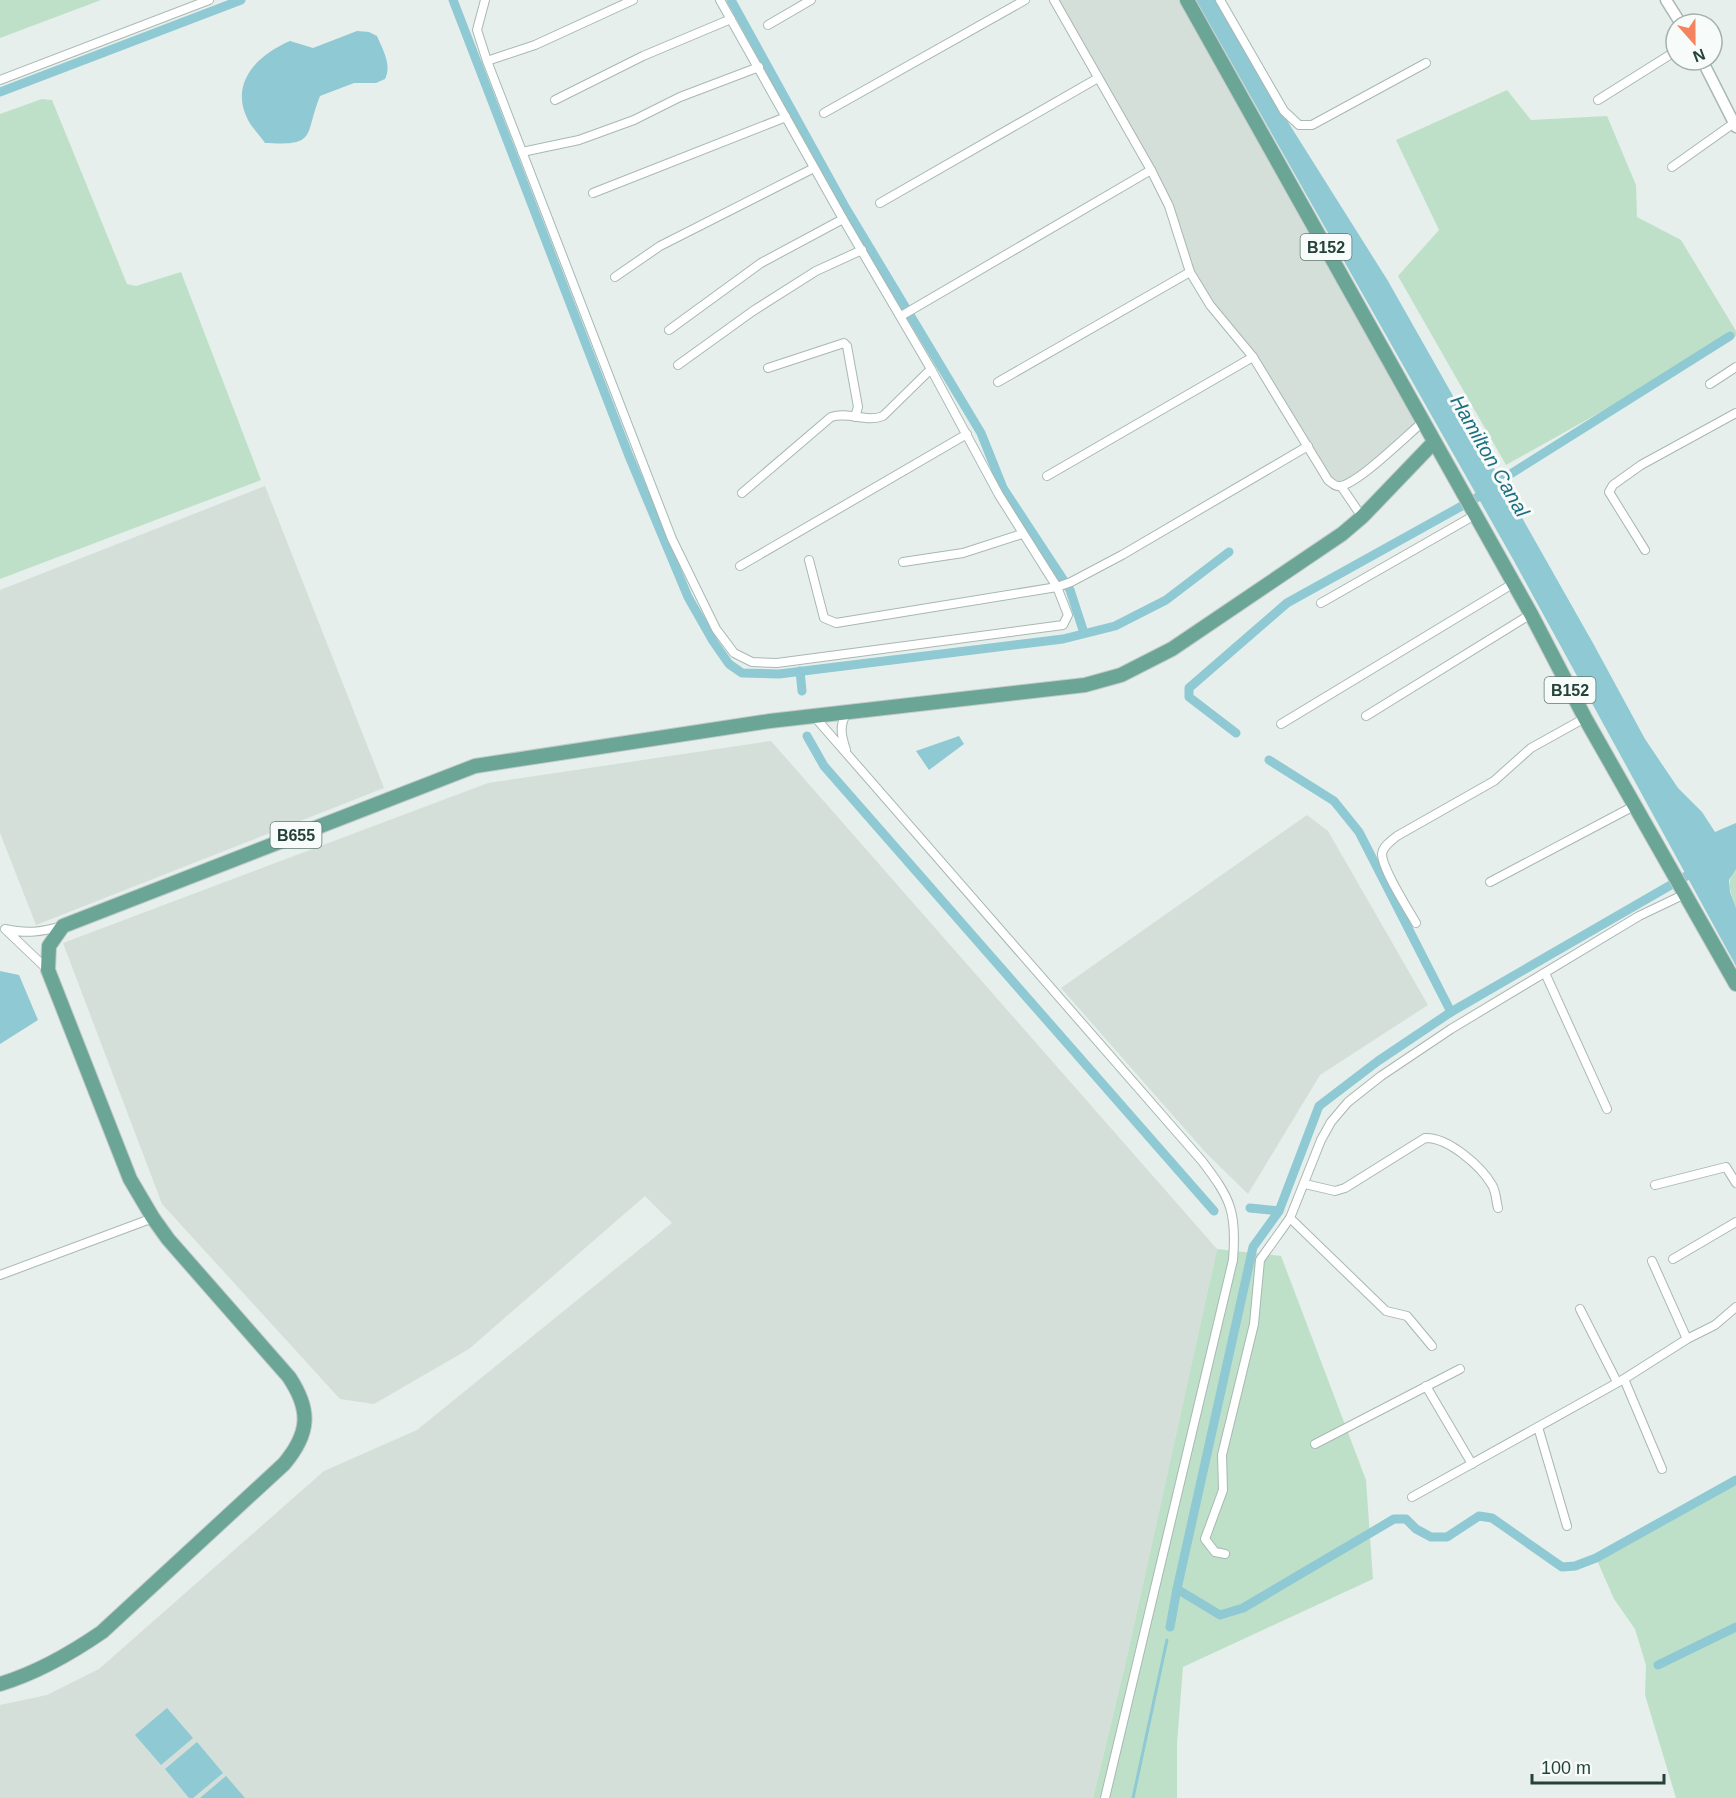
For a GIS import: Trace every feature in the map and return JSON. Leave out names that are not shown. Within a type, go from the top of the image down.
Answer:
[{"type":"main road","name":"B152","points":[[1187,0],[1424,420],[1634,806],[1736,984]]},
{"type":"main road","name":"B655","points":[[63,926],[475,766],[813,715],[1085,685],[1121,675],[1172,649],[1342,534],[1362,517],[1434,442]]},
{"type":"main road","points":[[0,1684],[27,1676],[102,1632],[284,1464],[297,1449],[306,1420],[300,1393],[289,1377],[168,1239],[130,1179],[48,970],[49,946],[63,926]]},
{"type":"street","points":[[0,80],[208,0]]},
{"type":"street","points":[[485,0],[477,30],[487,61],[672,539],[716,629],[734,653],[752,662],[777,663],[1063,626],[1068,615],[1059,586],[1022,534],[999,495],[903,315],[843,219],[720,0]]},
{"type":"street","points":[[487,61],[535,45],[633,0]]},
{"type":"street","points":[[768,25],[811,0]]},
{"type":"street","points":[[824,113],[1025,0]]},
{"type":"street","points":[[1054,0],[1151,170],[1169,206],[1190,272],[1210,306],[1253,357],[1328,480],[1333,485],[1341,486],[1361,476],[1424,420]]},
{"type":"street","points":[[1220,0],[1284,111],[1299,125],[1312,125],[1426,63]]},
{"type":"street","points":[[555,100],[643,56],[731,19]]},
{"type":"street","points":[[1598,100],[1664,59]]},
{"type":"street","points":[[522,152],[579,140],[634,120],[680,97],[759,67]]},
{"type":"street","points":[[1672,167],[1735,125],[1707,72]]},
{"type":"street","points":[[880,203],[1098,78]]},
{"type":"street","points":[[593,193],[786,117]]},
{"type":"street","points":[[615,277],[660,246],[814,168]]},
{"type":"street","points":[[903,315],[1151,170]]},
{"type":"street","points":[[669,330],[762,263],[843,219]]},
{"type":"street","points":[[678,365],[753,311],[816,271],[862,250]]},
{"type":"street","points":[[998,382],[1190,272]]},
{"type":"street","points":[[768,368],[844,343],[847,346],[858,407],[855,417]]},
{"type":"street","points":[[1047,476],[1253,357]]},
{"type":"street","points":[[1710,384],[1736,367]]},
{"type":"street","points":[[742,492],[831,417],[840,414],[874,420],[882,416],[932,369]]},
{"type":"street","points":[[1645,550],[1609,492],[1613,485],[1641,465],[1736,413]]},
{"type":"street","points":[[740,566],[967,434]]},
{"type":"street","points":[[809,560],[824,618],[836,623],[1059,586],[1122,555],[1308,446]]},
{"type":"street","points":[[1341,486],[1362,517]]},
{"type":"street","points":[[1321,603],[1474,513]]},
{"type":"street","points":[[903,562],[963,553],[1022,534]]},
{"type":"street","points":[[1281,724],[1514,583]]},
{"type":"street","points":[[1366,716],[1531,614]]},
{"type":"street","points":[[847,712],[840,733],[847,753]]},
{"type":"street","points":[[813,715],[1202,1161],[1232,1207],[1235,1232],[1233,1260],[1105,1798]]},
{"type":"street","points":[[1416,923],[1387,871],[1382,854],[1386,845],[1397,836],[1494,781],[1531,748],[1585,718]]},
{"type":"street","points":[[1490,882],[1634,806]]},
{"type":"street","points":[[1225,1554],[1215,1552],[1205,1539],[1222,1490],[1222,1455],[1254,1324],[1260,1260],[1290,1218],[1321,1140],[1331,1122],[1348,1102],[1381,1076],[1451,1029],[1683,892]]},
{"type":"street","points":[[2,927],[24,933],[42,932],[63,926]]},
{"type":"street","points":[[2,927],[48,970]]},
{"type":"street","points":[[1545,973],[1607,1109]]},
{"type":"street","points":[[1305,1184],[1335,1191],[1345,1188],[1425,1138],[1434,1138],[1444,1141],[1469,1158],[1493,1186],[1498,1208]]},
{"type":"street","points":[[1655,1185],[1726,1167],[1736,1183]]},
{"type":"street","points":[[0,1275],[153,1218]]},
{"type":"street","points":[[1290,1218],[1386,1311],[1407,1316],[1432,1346]]},
{"type":"street","points":[[1673,1259],[1736,1222]]},
{"type":"street","points":[[1652,1261],[1688,1339]]},
{"type":"street","points":[[1412,1497],[1715,1325],[1736,1307]]},
{"type":"street","points":[[1580,1309],[1620,1380],[1662,1469]]},
{"type":"street","points":[[1315,1444],[1460,1369]]},
{"type":"street","points":[[1426,1386],[1472,1464]]},
{"type":"street","points":[[1538,1427],[1567,1526]]},
{"type":"shaded area","points":[[1057,0],[1185,0],[1421,420],[1350,481],[1334,483],[1255,356],[1200,288],[1171,205]]},
{"type":"shaded area","points":[[265,486],[384,788],[36,925],[0,833],[0,590]]},
{"type":"shaded area","points":[[771,741],[1217,1249],[1126,1661],[1093,1798],[0,1798],[0,1705],[47,1695],[99,1669],[324,1471],[417,1430],[672,1223],[645,1196],[469,1349],[374,1404],[340,1399],[162,1204],[63,943],[488,783]]},
{"type":"shaded area","points":[[1307,815],[1328,831],[1428,1005],[1320,1075],[1248,1194],[1206,1153],[1061,988]]},
{"type":"green space","points":[[0,0],[101,0],[0,38]]},
{"type":"green space","points":[[1507,90],[1531,120],[1607,116],[1636,185],[1637,217],[1681,240],[1736,331],[1736,336],[1506,465],[1398,276],[1439,230],[1396,140]]},
{"type":"green space","points":[[42,99],[52,100],[127,284],[136,286],[181,272],[261,480],[0,579],[0,114]]},
{"type":"green space","points":[[1736,869],[1736,908],[1730,883]]},
{"type":"green space","points":[[1217,1249],[1281,1256],[1366,1480],[1373,1579],[1183,1667],[1177,1744],[1177,1798],[1093,1798],[1126,1661]]},
{"type":"green space","points":[[1736,1480],[1736,1798],[1676,1798],[1645,1695],[1646,1665],[1635,1629],[1614,1599],[1596,1558]]},
{"type":"water","points":[[1196,0],[1216,0],[1259,76],[1388,281],[1645,739],[1678,788],[1702,812],[1715,832],[1736,823],[1736,869],[1729,880],[1730,892],[1736,908],[1736,966],[1514,561]]},
{"type":"water","points":[[357,31],[369,32],[377,36],[388,68],[385,79],[376,83],[354,83],[320,96],[306,136],[294,143],[265,143],[250,123],[243,107],[244,82],[257,62],[290,41],[313,48]]},
{"type":"water","points":[[959,736],[964,744],[929,770],[916,751]]},
{"type":"water","points":[[0,971],[19,975],[38,1020],[0,1044]]},
{"type":"water","points":[[167,1708],[193,1738],[161,1765],[135,1735]]},
{"type":"water","points":[[197,1742],[223,1773],[193,1798],[189,1798],[165,1769]]},
{"type":"water","points":[[226,1776],[245,1798],[200,1798]]},
{"type":"waterway","points":[[0,92],[241,0]]},
{"type":"waterway","points":[[453,0],[629,456],[688,597],[729,664],[742,673],[779,674],[1063,639],[1115,626],[1166,600],[1229,552]]},
{"type":"waterway","points":[[731,0],[844,205],[981,433],[1003,488],[1070,590],[1084,633]]},
{"type":"waterway","name":"Hamilton Canal","points":[[1236,733],[1189,697],[1189,688],[1287,603],[1478,497],[1501,480],[1730,336]]},
{"type":"waterway","points":[[800,671],[802,691]]},
{"type":"waterway","points":[[807,736],[824,766],[1214,1211]]},
{"type":"waterway","points":[[1269,760],[1334,801],[1359,832],[1451,1012]]},
{"type":"waterway","points":[[1170,1627],[1253,1247],[1279,1211],[1319,1106],[1378,1061],[1451,1012],[1695,871]]},
{"type":"waterway","points":[[1250,1208],[1279,1211]]},
{"type":"waterway","points":[[1177,1589],[1220,1615],[1243,1608],[1394,1519],[1406,1519],[1416,1529],[1431,1537],[1447,1537],[1479,1516],[1492,1518],[1562,1567],[1575,1566],[1596,1558],[1736,1480]]},
{"type":"waterway","points":[[1658,1665],[1736,1627]]},
{"type":"waterway","points":[[1133,1798],[1167,1640]]}]
